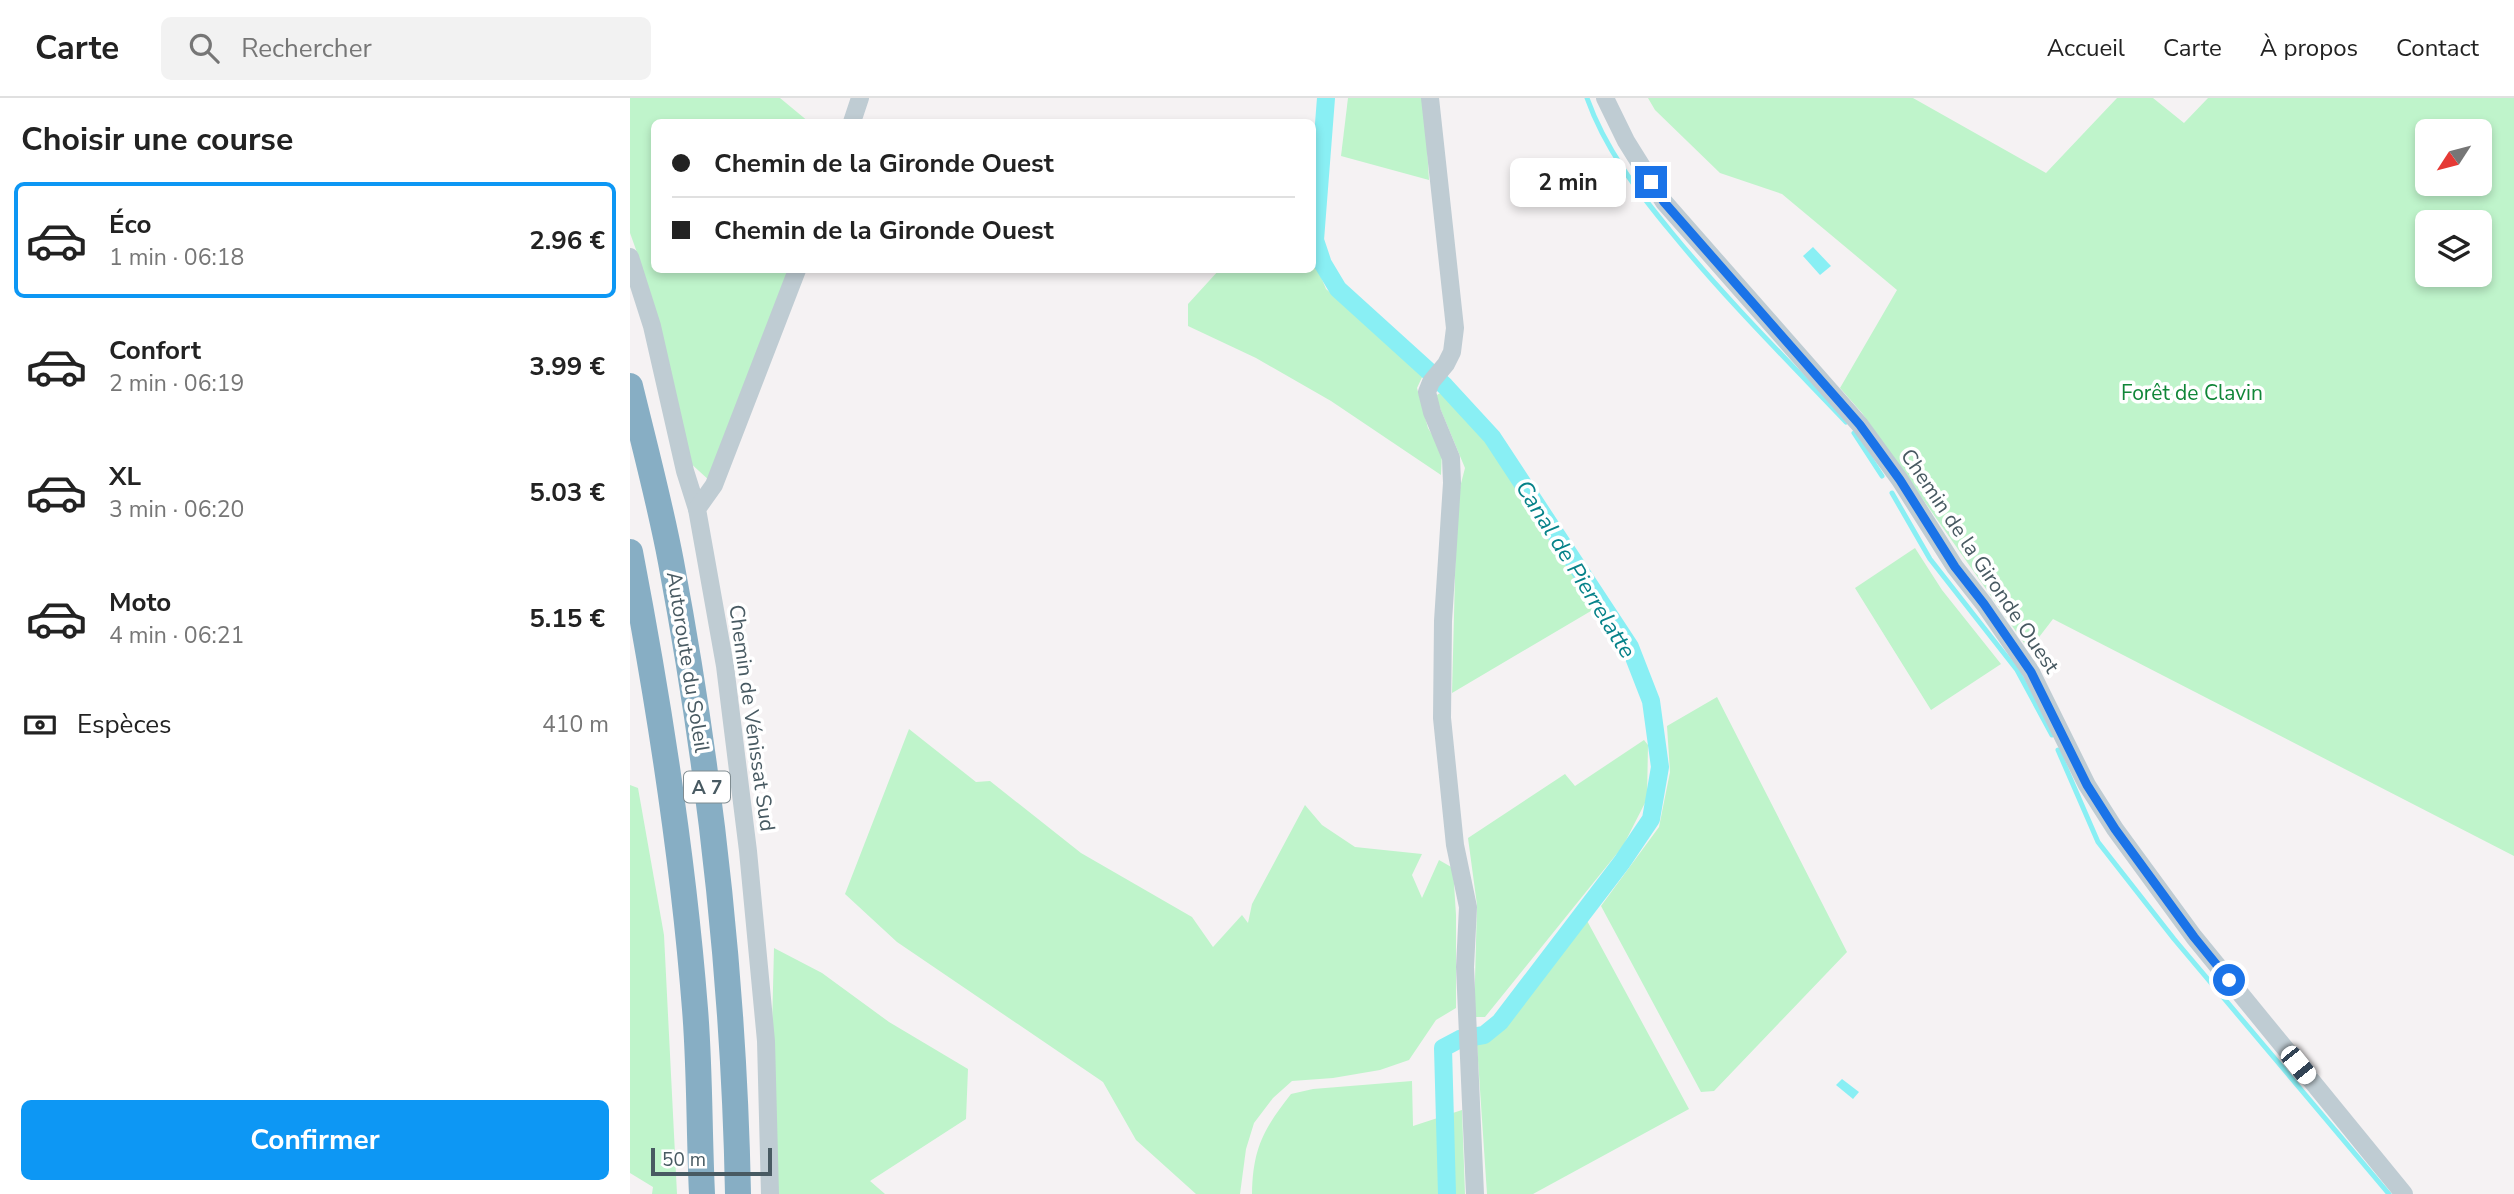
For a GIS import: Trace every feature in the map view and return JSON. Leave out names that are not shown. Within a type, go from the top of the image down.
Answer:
[{"type":"highway","name":"Autoroute du Soleil","points":[[630,386],[671,559],[703,755],[718,881],[736,1117],[738,1194]]},
{"type":"highway","name":"Autoroute du Soleil","points":[[630,552],[653,669],[682,871],[695,1011],[702,1194]]},
{"type":"street","points":[[853,119],[860,98]]},
{"type":"street","points":[[1430,98],[1455,328],[1452,352],[1427,391],[1432,412],[1451,458],[1452,482],[1443,621],[1442,718],[1455,845],[1468,907],[1466,1024],[1475,1194]]},
{"type":"street","name":"Chemin de la Gironde Ouest","points":[[1605,98],[1626,141],[1664,202],[1860,425],[1900,480],[1955,567],[2031,672],[2087,785],[2115,829],[2194,937],[2404,1194]]},
{"type":"street","name":"Chemin de Vénissat Sud","points":[[630,257],[652,326],[685,471],[697,509],[725,666],[748,851],[766,1041],[770,1194]]},
{"type":"street","points":[[697,509],[714,485],[796,273]]},
{"type":"green space","points":[[630,98],[780,98],[805,119],[651,119],[651,273],[788,273],[711,482],[687,460],[639,258],[630,233]]},
{"type":"green space","points":[[1348,98],[1424,98],[1429,180],[1341,156]]},
{"type":"green space","name":"Forêt de Clavin","points":[[1648,98],[1913,98],[2046,173],[2117,98],[2153,98],[2184,123],[2208,98],[2514,98],[2514,856],[2053,619],[2029,650],[1862,413],[1840,388],[1897,290],[1782,194],[1720,173],[1655,110]]},
{"type":"green space","points":[[1316,265],[1326,289],[1424,373],[1417,388],[1428,428],[1442,451],[1441,475],[1331,401],[1256,358],[1188,326],[1188,304],[1216,273],[1316,273]]},
{"type":"green space","points":[[1444,391],[1496,451],[1596,608],[1452,693],[1457,499],[1465,468],[1435,396]]},
{"type":"green space","points":[[1915,548],[1942,590],[2001,664],[1931,710],[1855,588]]},
{"type":"green space","points":[[1717,697],[1847,952],[1714,1091],[1701,1092],[1601,906],[1659,827],[1670,772],[1667,726]]},
{"type":"green space","points":[[909,729],[976,782],[990,781],[1081,853],[1192,917],[1213,947],[1242,915],[1248,923],[1252,904],[1305,805],[1322,825],[1355,847],[1422,854],[1412,875],[1422,898],[1439,860],[1453,868],[1456,1008],[1436,1020],[1409,1060],[1380,1070],[1333,1078],[1292,1081],[1273,1098],[1254,1123],[1246,1149],[1240,1194],[1196,1194],[1136,1140],[1103,1082],[897,942],[845,894]]},
{"type":"green space","points":[[1644,740],[1648,745],[1647,799],[1623,846],[1485,1017],[1474,1017],[1477,905],[1468,838],[1565,774],[1575,786]]},
{"type":"green space","points":[[630,785],[638,788],[664,935],[677,1194],[652,1194],[653,1187],[630,1173]]},
{"type":"green space","points":[[1585,917],[1689,1109],[1533,1194],[1487,1194],[1477,1045],[1493,1036]]},
{"type":"green space","points":[[774,948],[822,973],[889,1022],[968,1069],[966,1119],[870,1181],[885,1194],[775,1194],[771,1069]]},
{"type":"green space","points":[[1412,1081],[1413,1126],[1462,1110],[1465,1194],[1252,1194],[1261,1140],[1291,1094],[1313,1089]]},
{"type":"water","points":[[1813,247],[1831,266],[1820,275],[1803,256]]},
{"type":"water","points":[[1842,1079],[1859,1092],[1853,1099],[1836,1085]]},
{"type":"waterway","name":"Canal de Pierrelatte","points":[[1316,227],[1326,98]]},
{"type":"waterway","points":[[1587,98],[1613,152],[1659,218],[1735,305],[1846,422]]},
{"type":"waterway","name":"Canal de Pierrelatte","points":[[1316,243],[1323,264],[1338,289],[1445,386],[1492,437],[1630,647],[1651,701],[1660,767],[1651,819],[1622,862],[1500,1022],[1484,1035],[1460,1039],[1443,1048],[1447,1194]]},
{"type":"waterway","points":[[1854,433],[1882,476]]},
{"type":"waterway","points":[[1892,493],[1930,559],[2017,670],[2052,735]]},
{"type":"waterway","points":[[2058,750],[2098,842],[2174,939],[2389,1194]]},
{"type":"route","points":[[1651,182],[1664,202],[1860,425],[1887,461],[1955,567],[2031,672],[2087,785],[2115,829],[2229,980]]}]
